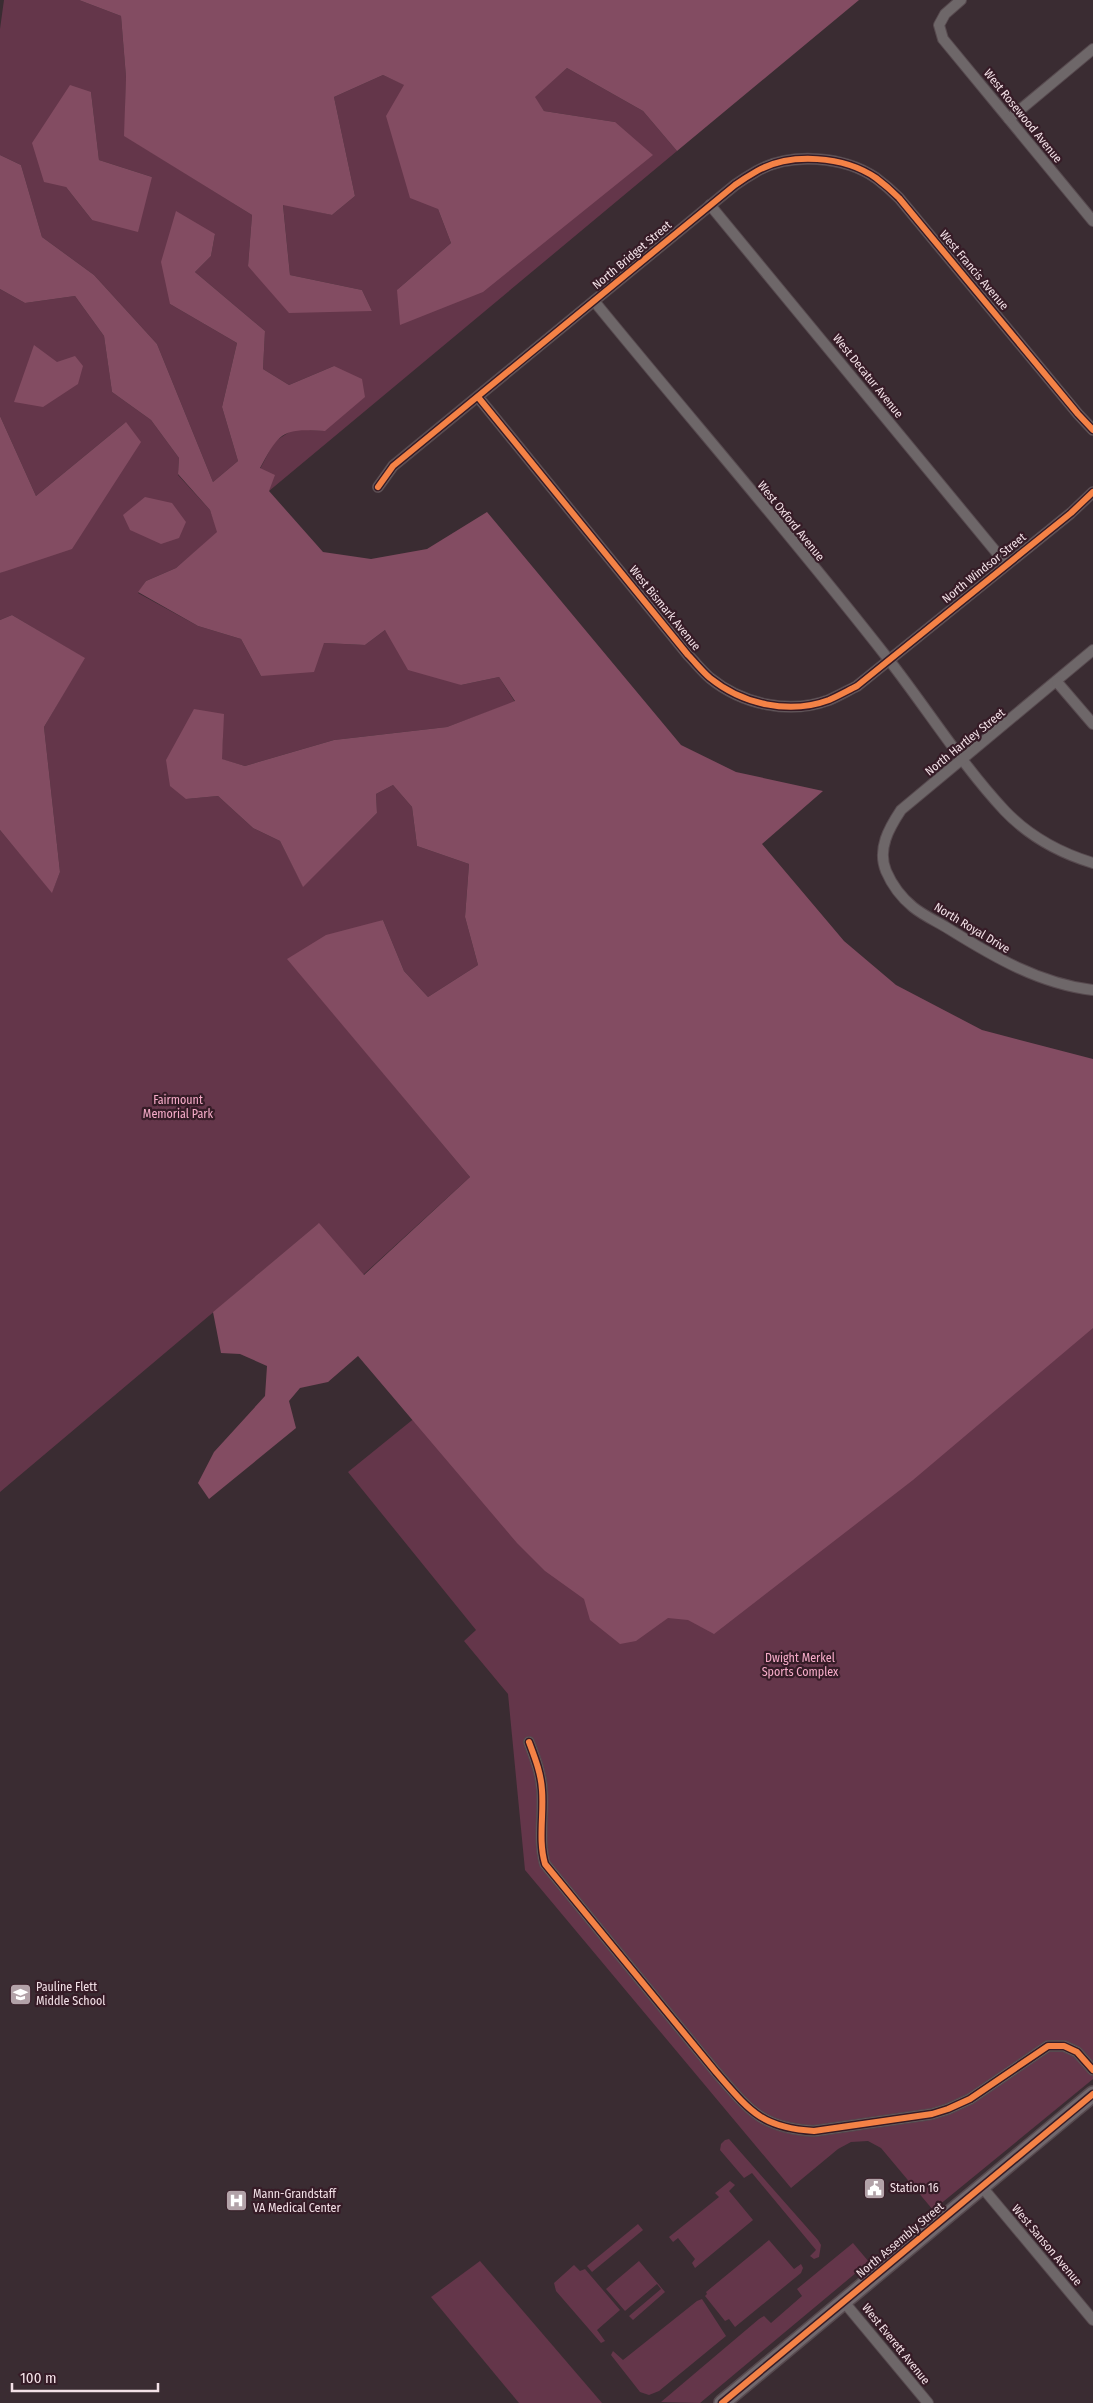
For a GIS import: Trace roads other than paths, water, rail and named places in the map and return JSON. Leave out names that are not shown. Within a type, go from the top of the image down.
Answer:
[{"type":"main road","name":"North Assembly Street","points":[[722,2403],[1093,2094]]},
{"type":"street","name":"West Rosewood Avenue","points":[[961,0],[945,14],[939,25],[944,39],[1009,119],[1089,209],[1093,221]]},
{"type":"street","points":[[1009,119],[1093,49]]},
{"type":"street","name":"North Bridget Street","points":[[378,487],[393,466],[710,205],[759,170],[785,161],[814,159]]},
{"type":"street","name":"West Francis Avenue","points":[[814,159],[844,164],[874,177],[899,198],[1093,430]]},
{"type":"street","name":"West Decatur Avenue","points":[[710,205],[1006,564]]},
{"type":"street","name":"West Oxford Avenue","points":[[594,301],[889,660],[963,760],[1006,812],[1036,837],[1069,856],[1093,863]]},
{"type":"street","name":"West Bismark Avenue","points":[[478,397],[688,655],[709,678],[735,694],[764,705],[793,707],[828,701],[857,686],[889,660]]},
{"type":"street","name":"North Windsor Street","points":[[889,660],[1071,513],[1093,492]]},
{"type":"street","name":"North Hartley Street","points":[[885,869],[883,844],[890,826],[901,810],[1057,682],[1093,650]]},
{"type":"street","points":[[1057,682],[1093,724]]},
{"type":"street","name":"North Royal Drive","points":[[885,869],[898,893],[914,908],[1000,961],[1043,978],[1080,989],[1093,990]]},
{"type":"street","points":[[529,1742],[540,1774],[542,1792],[541,1844],[545,1864],[736,2096],[766,2122],[796,2130],[814,2131],[932,2114],[970,2099],[1048,2046],[1064,2046],[1077,2052],[1093,2070]]},
{"type":"street","name":"West Sanson Avenue","points":[[982,2187],[1093,2320]]},
{"type":"street","name":"West Everett Avenue","points":[[844,2302],[928,2403]]},
{"type":"place","name":"Pauline Flett Middle School","points":[[20,1994]]},
{"type":"place","name":"Station 16","points":[[874,2188]]},
{"type":"place","name":"Mann-Grandstaff VA Medical Center","points":[[237,2201]]},
{"type":"park label","name":"Fairmount Memorial Park","points":[[178,1107]]},
{"type":"park label","name":"Dwight Merkel Sports Complex","points":[[800,1665]]}]
